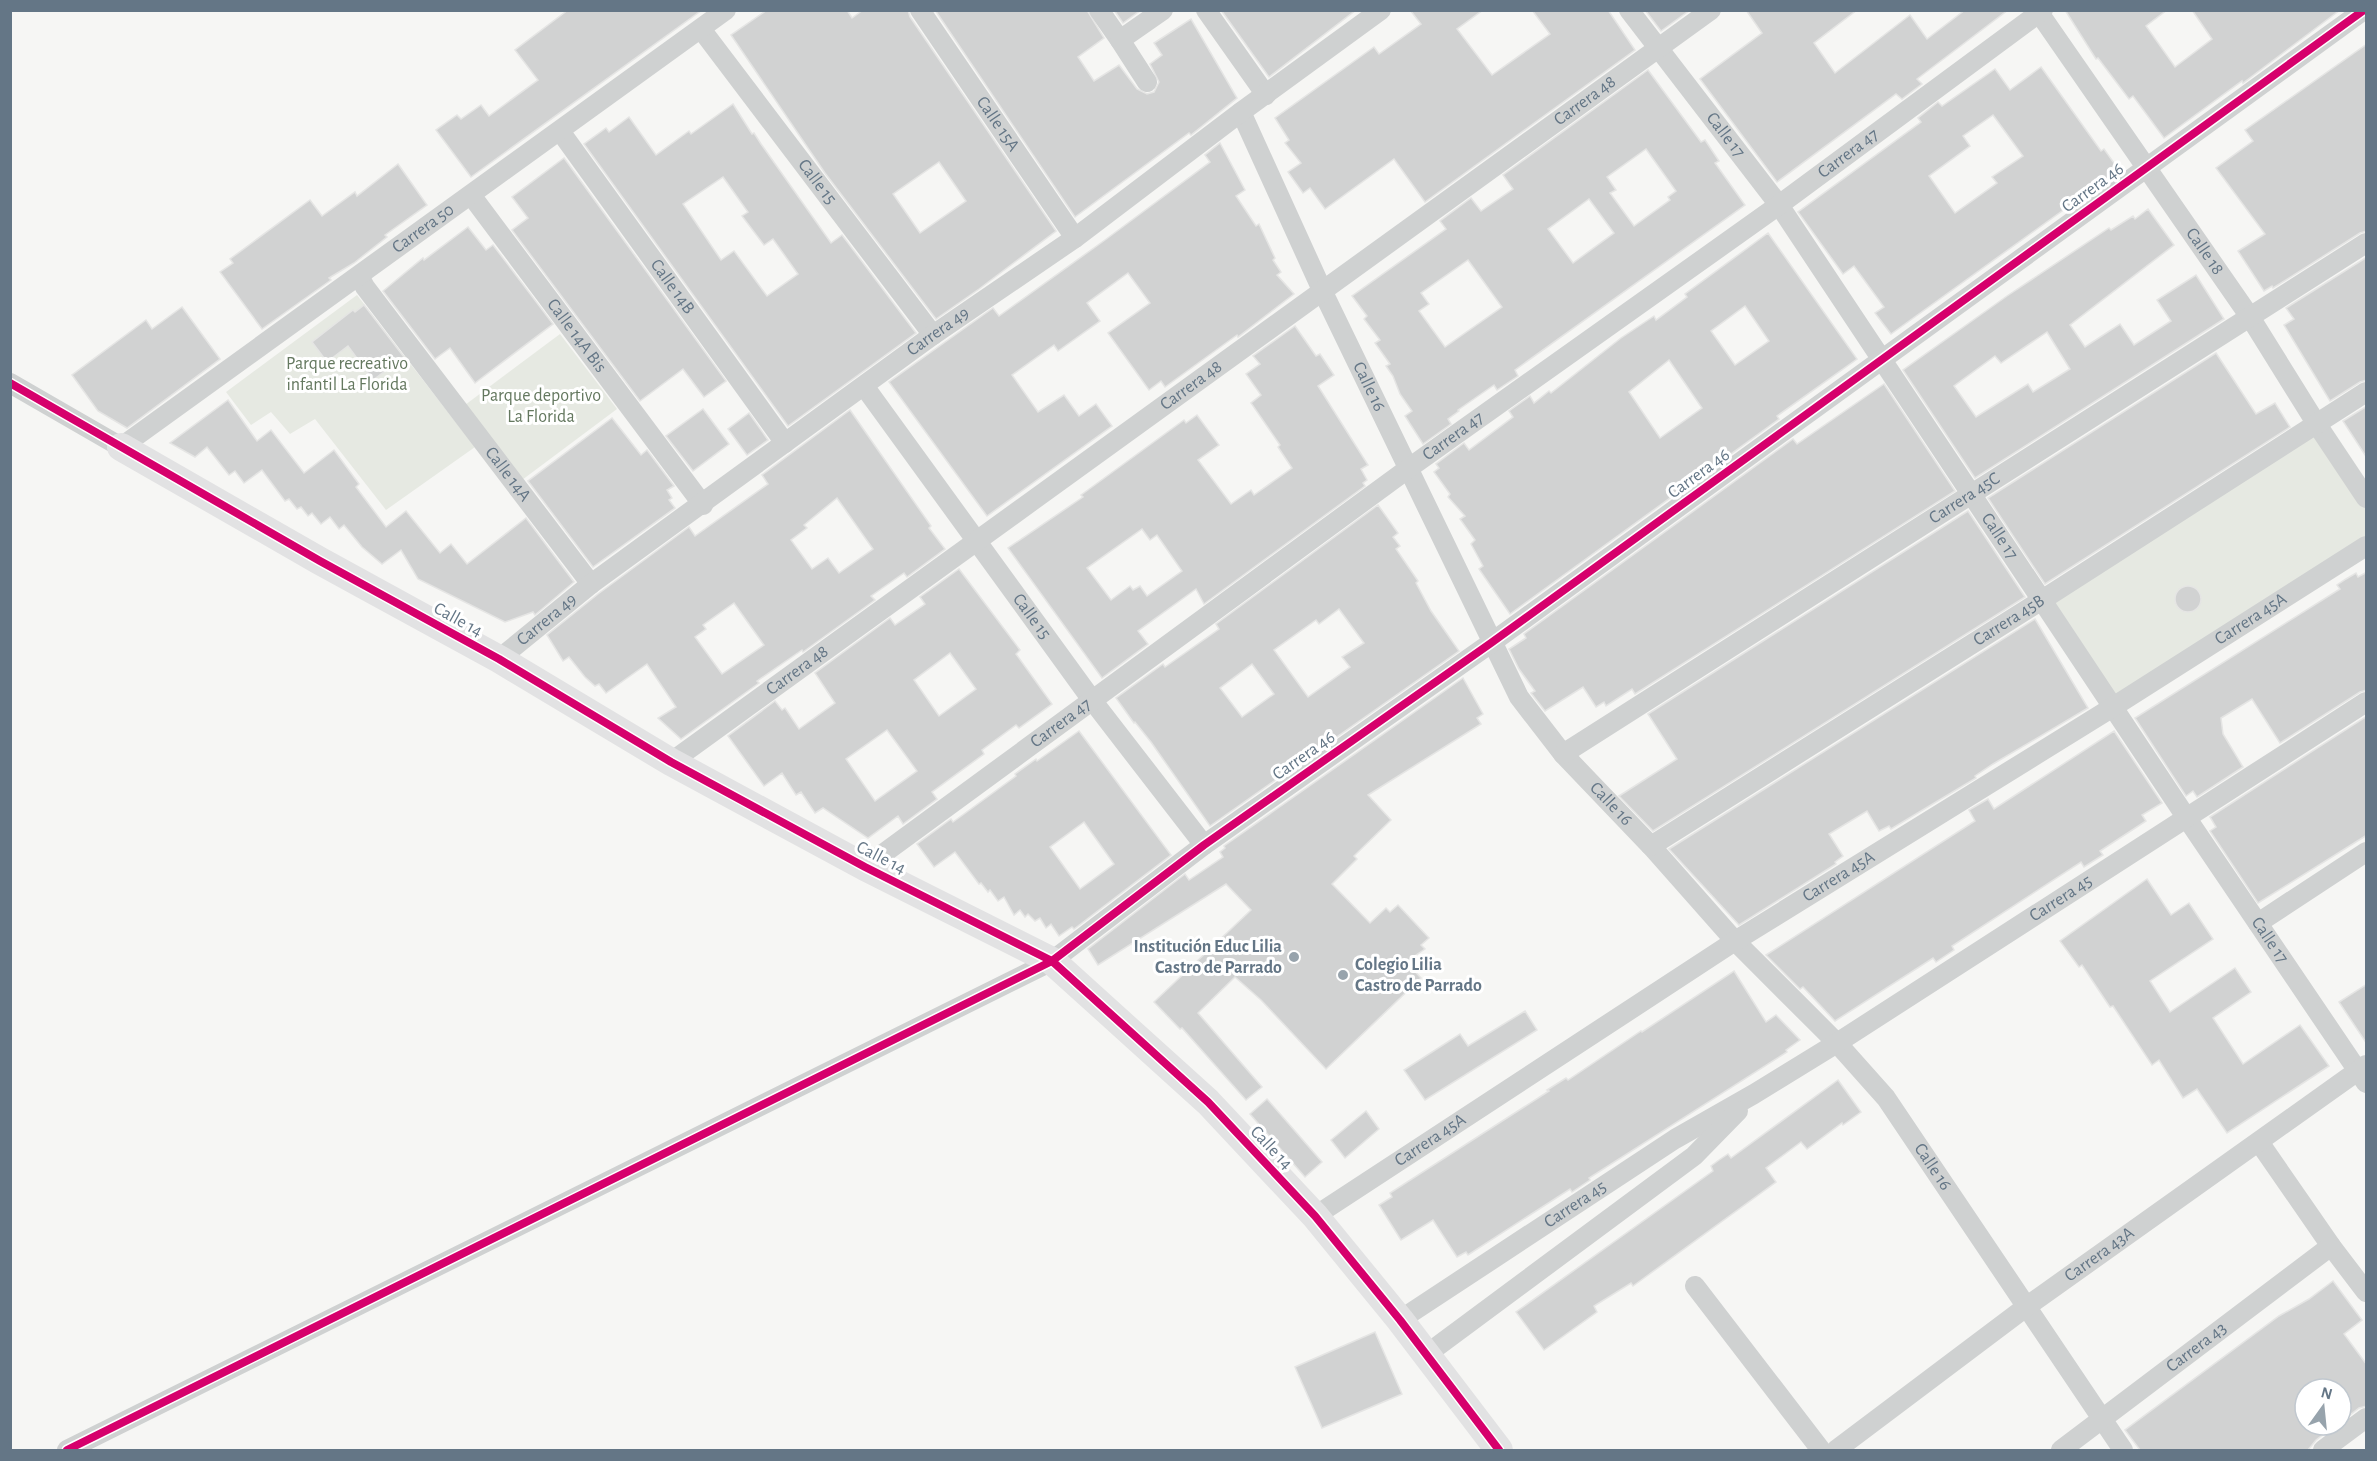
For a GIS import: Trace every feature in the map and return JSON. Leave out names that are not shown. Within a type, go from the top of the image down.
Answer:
[{"type":"street","name":"Carrera 50","points":[[122,447],[726,10]]},
{"type":"street","name":"Calle 15A","points":[[920,10],[1075,238]]},
{"type":"street","points":[[1099,10],[1147,82]]},
{"type":"street","points":[[1120,40],[1162,10]]},
{"type":"street","points":[[1206,10],[1266,95]]},
{"type":"street","name":"Carrera 49","points":[[499,659],[591,584],[703,505],[933,335],[1075,238],[1241,112],[1382,10]]},
{"type":"street","name":"Calle 17","points":[[1629,10],[1779,205],[2186,817],[2363,1073]]},
{"type":"street","name":"Carrera 48","points":[[671,762],[1711,10]]},
{"type":"street","name":"Carrera 46","points":[[66,1450],[1052,961],[1204,845],[1491,643],[2364,10]]},
{"type":"street","name":"Calle 18","points":[[2040,11],[2250,317],[2316,423],[2367,498]]},
{"type":"street","name":"Carrera 47","points":[[865,867],[1409,468],[1779,205],[2040,11]]},
{"type":"street","name":"Calle 15","points":[[701,29],[933,335]]},
{"type":"street","name":"Calle 16","points":[[1241,112],[1322,290],[1519,697],[1563,754],[1651,846],[1735,941],[1837,1042],[1886,1098],[2101,1420]]},
{"type":"street","name":"Calle 14B","points":[[560,131],[785,443]]},
{"type":"street","name":"Calle 14A Bis","points":[[471,195],[703,505]]},
{"type":"street","name":"Carrera 45C","points":[[1563,754],[2367,243]]},
{"type":"street","name":"Calle 14A","points":[[359,276],[365,287],[591,584]]},
{"type":"street","points":[[10,383],[122,447]]},
{"type":"street","name":"Calle 15","points":[[864,386],[1092,700],[1204,845]]},
{"type":"street","name":"Carrera 45B","points":[[1651,846],[2367,392]]},
{"type":"street","name":"Calle 14","points":[[122,447],[320,561],[499,659],[671,762],[865,867],[1052,961],[1208,1102],[1315,1216],[1427,1354],[1499,1450]]},
{"type":"street","name":"Carrera 45A","points":[[1315,1216],[1735,941],[2113,707],[2367,546]]},
{"type":"street","name":"Carrera 45","points":[[1400,1320],[1674,1139],[1754,1094],[1837,1042],[2367,702]]},
{"type":"street","points":[[2258,923],[2367,852]]},
{"type":"street","name":"Carrera 43A","points":[[1836,1450],[2026,1307],[2259,1142],[2363,1073]]},
{"type":"street","name":"Carrera 45","points":[[1427,1354],[1694,1156],[1754,1094]]},
{"type":"street","points":[[2259,1142],[2331,1246],[2367,1292]]},
{"type":"street","name":"Carrera 43","points":[[2061,1450],[2331,1246]]},
{"type":"street","points":[[1695,1286],[1821,1450]]},
{"type":"street","points":[[2323,1450],[2367,1418]]},
{"type":"street","points":[[2101,1420],[2123,1450]]},
{"type":"green space","name":"Parque recreativo infantil La Florida","points":[[357,295],[475,447],[386,510],[315,419],[290,434],[271,412],[251,425],[226,392]]},
{"type":"green space","name":"Parque deportivo La Florida","points":[[560,334],[617,409],[522,480],[465,405]]},
{"type":"green space","points":[[2316,423],[2366,498],[2366,546],[2113,707],[2042,600]]},
{"type":"building","points":[[568,10],[702,10],[471,177],[436,130],[457,115],[461,119],[481,105],[489,116],[538,80],[515,50]]},
{"type":"building","points":[[767,10],[847,10],[852,18],[863,10],[908,10],[910,17],[1056,231],[936,319],[825,173],[731,35]],"holes":[[[939,162],[966,201],[920,233],[893,194]]]},
{"type":"building","points":[[935,10],[1087,10],[1104,38],[1078,57],[1094,81],[1119,65],[1137,89],[1147,94],[1154,92],[1159,82],[1150,64],[1162,55],[1154,43],[1191,19],[1237,98],[1191,135],[1189,133],[1075,217]]},
{"type":"building","points":[[1114,10],[1141,10],[1123,23]]},
{"type":"building","points":[[1221,10],[1356,10],[1269,77]]},
{"type":"building","points":[[1410,10],[1483,10],[1457,29],[1492,75],[1550,34],[1532,10],[1608,10],[1635,50],[1425,202],[1394,159],[1325,209],[1310,188],[1303,193],[1288,172],[1301,163],[1285,143],[1289,140],[1275,118],[1374,47],[1379,54],[1421,24]]},
{"type":"building","points":[[1645,10],[1690,10],[1661,31]]},
{"type":"building","points":[[1746,10],[1857,10],[1814,43],[1835,73],[1910,15],[1927,39],[1965,10],[2008,10],[1917,79],[1922,84],[1902,99],[1896,94],[1777,182],[1700,79],[1762,33]]},
{"type":"building","points":[[2065,10],[2167,10],[2146,26],[2175,67],[2212,39],[2192,10],[2340,10],[2243,83],[2242,81],[2164,138],[2133,96],[2129,99],[2098,58],[2096,59]]},
{"type":"building","points":[[2367,44],[2367,231],[2360,233],[2273,288],[2272,286],[2264,291],[2238,251],[2265,234],[2216,168],[2253,141],[2245,130]]},
{"type":"building","points":[[2041,67],[2101,151],[2104,149],[2119,170],[1891,334],[1875,313],[1884,307],[1854,266],[1843,274],[1798,212],[1921,122],[1918,118],[1938,102],[1942,106],[1995,69],[2010,90]],"holes":[[[1993,115],[2023,156],[1992,177],[1997,183],[1955,213],[1929,176],[1970,146],[1963,136]]]},
{"type":"building","points":[[1648,70],[1701,142],[1705,140],[1719,161],[1715,163],[1745,205],[1515,370],[1518,376],[1497,390],[1494,385],[1458,410],[1448,419],[1451,424],[1423,444],[1405,416],[1412,411],[1400,394],[1386,366],[1390,364],[1375,343],[1380,340],[1364,319],[1367,316],[1352,296],[1446,229],[1440,221],[1471,198],[1481,211],[1513,189],[1503,175]],"holes":[[[1646,149],[1676,191],[1668,197],[1670,200],[1634,226],[1610,193],[1616,190],[1607,177]],[[1589,199],[1614,233],[1573,263],[1548,229]],[[1468,260],[1502,307],[1445,347],[1419,311],[1429,304],[1421,293]]]},
{"type":"building","points":[[733,104],[831,243],[842,235],[916,333],[788,426],[584,144],[606,128],[609,132],[629,117],[656,155],[689,131],[691,134]],"holes":[[[723,177],[748,212],[742,216],[764,245],[773,239],[798,274],[767,296],[734,251],[721,260],[683,204]]]},
{"type":"building","points":[[1220,143],[1245,190],[1236,196],[1256,226],[1259,224],[1275,258],[1273,260],[1281,272],[1277,275],[1294,294],[1238,337],[1237,335],[1165,387],[1161,381],[1149,390],[1108,333],[1150,303],[1128,273],[1087,303],[1100,321],[1058,351],[1054,345],[1012,375],[1038,412],[1064,395],[1079,416],[1096,404],[1112,426],[987,516],[889,382],[993,308],[999,316],[1105,240],[1210,162],[1205,155]]},
{"type":"building","points":[[564,158],[726,381],[704,397],[683,369],[640,401],[512,230],[528,218],[512,197]]},
{"type":"building","points":[[398,164],[427,205],[385,235],[387,237],[354,263],[329,278],[331,280],[262,329],[220,272],[233,263],[230,259],[310,200],[322,216],[355,192],[357,196]]},
{"type":"building","points":[[2148,209],[2174,245],[2070,325],[2085,347],[2120,324],[2134,345],[2171,321],[2157,300],[2196,275],[2224,319],[1975,478],[1903,370],[2007,296],[2109,228],[2111,230],[2133,216],[2135,219]],"holes":[[[2047,332],[2070,369],[2033,392],[2028,384],[1976,417],[1954,386],[1995,356],[2001,363]]]},
{"type":"building","points":[[468,227],[486,250],[493,245],[553,324],[475,383],[450,348],[435,359],[383,291],[423,258],[424,260]]},
{"type":"building","points":[[1768,233],[1857,359],[1777,416],[1779,419],[1510,614],[1479,569],[1483,566],[1471,544],[1475,540],[1460,519],[1465,516],[1448,497],[1450,494],[1434,472],[1439,468],[1436,464],[1464,443],[1469,450],[1513,417],[1509,411],[1530,396],[1534,403],[1549,391],[1551,393],[1621,338],[1654,316],[1656,320],[1687,297],[1685,294]],"holes":[[[1745,306],[1769,341],[1735,365],[1711,331]],[[1669,360],[1702,408],[1660,438],[1629,392]]]},
{"type":"building","points":[[2367,257],[2367,380],[2330,401],[2284,325],[2294,319],[2286,308]]},
{"type":"building","points":[[364,305],[404,357],[373,380],[348,346],[327,362],[312,342],[353,310],[355,312]]},
{"type":"building","points":[[182,307],[220,359],[127,428],[98,411],[72,375],[146,320],[152,329]]},
{"type":"building","points":[[1295,326],[1316,356],[1320,354],[1334,375],[1318,386],[1368,465],[1361,469],[1367,480],[1363,483],[1365,486],[1204,604],[1196,589],[1138,631],[1148,644],[1102,678],[1008,548],[1083,497],[1081,495],[1184,420],[1186,423],[1197,415],[1219,445],[1198,460],[1231,504],[1251,490],[1254,495],[1292,468],[1278,447],[1280,445],[1251,403],[1261,395],[1246,374],[1260,364],[1253,356]],"holes":[[[1142,529],[1150,540],[1157,535],[1182,571],[1147,596],[1140,586],[1133,590],[1130,586],[1111,600],[1087,568]]]},
{"type":"building","points":[[2216,353],[2256,414],[2275,403],[2290,427],[2045,584],[1988,498]]},
{"type":"building","points":[[1884,384],[1955,491],[1635,694],[1632,689],[1606,706],[1604,702],[1596,707],[1583,687],[1545,711],[1531,693],[1535,691],[1519,669],[1509,649],[1526,638],[1524,634],[1793,439],[1797,444]]},
{"type":"building","points":[[228,400],[257,441],[271,430],[304,473],[334,450],[359,484],[356,487],[386,527],[406,511],[440,553],[451,544],[467,564],[526,518],[574,582],[535,615],[533,612],[505,622],[418,579],[401,550],[382,564],[362,547],[344,525],[339,529],[330,517],[321,524],[312,513],[308,516],[301,507],[297,509],[289,499],[285,501],[262,470],[244,483],[235,471],[229,475],[207,447],[195,457],[170,443]]},
{"type":"building","points":[[2367,406],[2367,458],[2343,421]]},
{"type":"building","points":[[703,409],[729,444],[693,471],[666,436]]},
{"type":"building","points":[[850,410],[945,549],[907,577],[904,573],[871,596],[875,600],[803,652],[802,650],[757,681],[759,683],[681,739],[658,718],[676,707],[647,664],[606,693],[599,684],[595,686],[585,677],[569,657],[563,661],[547,635],[689,527],[695,536],[768,484],[762,475]],"holes":[[[837,498],[873,549],[839,573],[828,558],[812,569],[791,540],[807,528],[804,525]],[[734,603],[764,645],[722,674],[695,637],[706,629],[703,625]]]},
{"type":"building","points":[[749,413],[768,440],[747,455],[728,429]]},
{"type":"building","points":[[612,418],[641,455],[647,450],[674,486],[667,490],[672,498],[669,500],[675,508],[593,567],[528,481]]},
{"type":"building","points":[[1378,505],[1398,533],[1393,537],[1400,546],[1396,549],[1418,581],[1416,583],[1431,611],[1459,651],[1210,826],[1151,742],[1116,698],[1163,664],[1165,667],[1219,629],[1216,624]],"holes":[[[1339,609],[1364,643],[1342,657],[1350,667],[1308,697],[1274,650],[1316,620],[1319,624]],[[1252,664],[1274,694],[1242,717],[1220,688]]]},
{"type":"building","points":[[1968,511],[2025,597],[1653,831],[1619,796],[1677,759],[1648,714]]},
{"type":"building","points":[[959,569],[1020,650],[1016,654],[1052,704],[1019,728],[1016,725],[982,750],[984,754],[932,792],[937,799],[903,824],[898,816],[868,838],[823,808],[815,813],[801,792],[796,795],[782,773],[764,786],[728,736],[775,701],[782,710],[785,708],[799,729],[835,703],[815,673],[890,618],[895,625],[925,604],[920,597]],"holes":[[[950,653],[976,689],[939,716],[914,680]],[[887,730],[917,771],[875,801],[846,759]]]},
{"type":"building","points":[[2367,572],[2367,690],[2360,692],[2280,743],[2252,699],[2221,718],[2223,734],[2243,767],[2197,797],[2193,791],[2186,796],[2135,718],[2340,589],[2337,585],[2346,579],[2356,573],[2358,577]]},
{"type":"building","points":[[2188,586],[2197,590],[2201,599],[2197,608],[2188,612],[2179,608],[2175,599],[2179,590]]},
{"type":"building","points":[[2035,619],[2088,708],[1993,764],[1975,776],[1976,778],[1891,829],[1889,826],[1879,831],[1867,811],[1829,834],[1843,856],[1835,862],[1836,864],[1739,925],[1669,849]]},
{"type":"building","points":[[1463,678],[1483,714],[1477,718],[1481,724],[1368,795],[1391,820],[1354,856],[1357,859],[1332,884],[1370,923],[1386,908],[1390,912],[1398,905],[1429,938],[1421,945],[1425,949],[1406,962],[1421,978],[1326,1069],[1261,1000],[1235,977],[1198,1013],[1262,1087],[1246,1100],[1182,1028],[1180,1029],[1154,1002],[1251,910],[1226,884],[1098,965],[1088,949],[1185,874],[1189,880],[1223,857],[1220,852],[1225,848],[1224,846]]},
{"type":"building","points":[[2367,716],[2367,835],[2258,903],[2210,831],[2216,827],[2210,817]]},
{"type":"building","points":[[1079,731],[1171,855],[1074,929],[1072,927],[1059,936],[1051,924],[1046,928],[1040,918],[1035,921],[1028,914],[1025,917],[1020,910],[1014,915],[1004,897],[998,901],[990,890],[988,892],[981,883],[979,884],[955,852],[934,867],[917,844],[951,819],[953,822],[1016,776],[1015,774],[1036,759],[1037,761]],"holes":[[[1084,822],[1114,864],[1080,889],[1050,847]]]},
{"type":"building","points":[[2114,731],[2162,803],[2142,815],[2146,821],[2100,851],[2103,855],[2084,867],[2081,862],[1952,946],[1954,950],[1936,962],[1933,958],[1835,1021],[1803,987],[1800,989],[1766,955],[1975,821],[1969,810],[1988,799],[1994,809]]},
{"type":"building","points":[[2147,879],[2171,915],[2189,903],[2213,939],[2150,981],[2170,1012],[2235,968],[2251,992],[2213,1018],[2243,1064],[2300,1025],[2329,1066],[2227,1133],[2197,1089],[2183,1098],[2159,1060],[2152,1065],[2113,1006],[2110,1007],[2082,965],[2079,967],[2060,941]]},
{"type":"building","points":[[1734,971],[1766,1022],[1776,1015],[1800,1040],[1786,1050],[1787,1052],[1589,1178],[1590,1180],[1572,1192],[1570,1189],[1468,1255],[1466,1252],[1457,1257],[1433,1220],[1401,1240],[1379,1205],[1392,1197],[1390,1193]]},
{"type":"building","points":[[2367,984],[2367,1044],[2339,1002]]},
{"type":"building","points":[[1525,1011],[1537,1030],[1425,1100],[1404,1070],[1460,1034],[1468,1046]]},
{"type":"building","points":[[1838,1080],[1861,1112],[1807,1149],[1801,1142],[1766,1168],[1776,1182],[1633,1286],[1631,1283],[1594,1306],[1597,1312],[1544,1350],[1516,1312],[1713,1171],[1711,1166],[1719,1160],[1728,1154],[1731,1158]]},
{"type":"building","points":[[1267,1099],[1322,1162],[1305,1177],[1250,1114]]},
{"type":"building","points":[[1366,1111],[1379,1129],[1345,1158],[1331,1140]]},
{"type":"building","points":[[2333,1281],[2362,1320],[2344,1334],[2367,1365],[2367,1406],[2353,1413],[2353,1377],[2293,1377],[2293,1437],[2320,1437],[2308,1450],[2140,1450],[2125,1430],[2279,1316],[2309,1299]]},
{"type":"building","points":[[1375,1332],[1402,1394],[1322,1428],[1295,1367]]},
{"type":"cycle path","points":[[67,1450],[1052,961],[1204,845],[1491,643],[2364,10]]},
{"type":"cycle path","points":[[10,383],[320,561],[499,659],[671,762],[865,867],[1052,961],[1208,1102],[1315,1216],[1400,1320],[1499,1450]]},
{"type":"place","name":"Institución Educ Lilia Castro de Parrado","points":[[1294,957]]},
{"type":"place","name":"Colegio Lilia Castro de Parrado","points":[[1343,975]]}]
